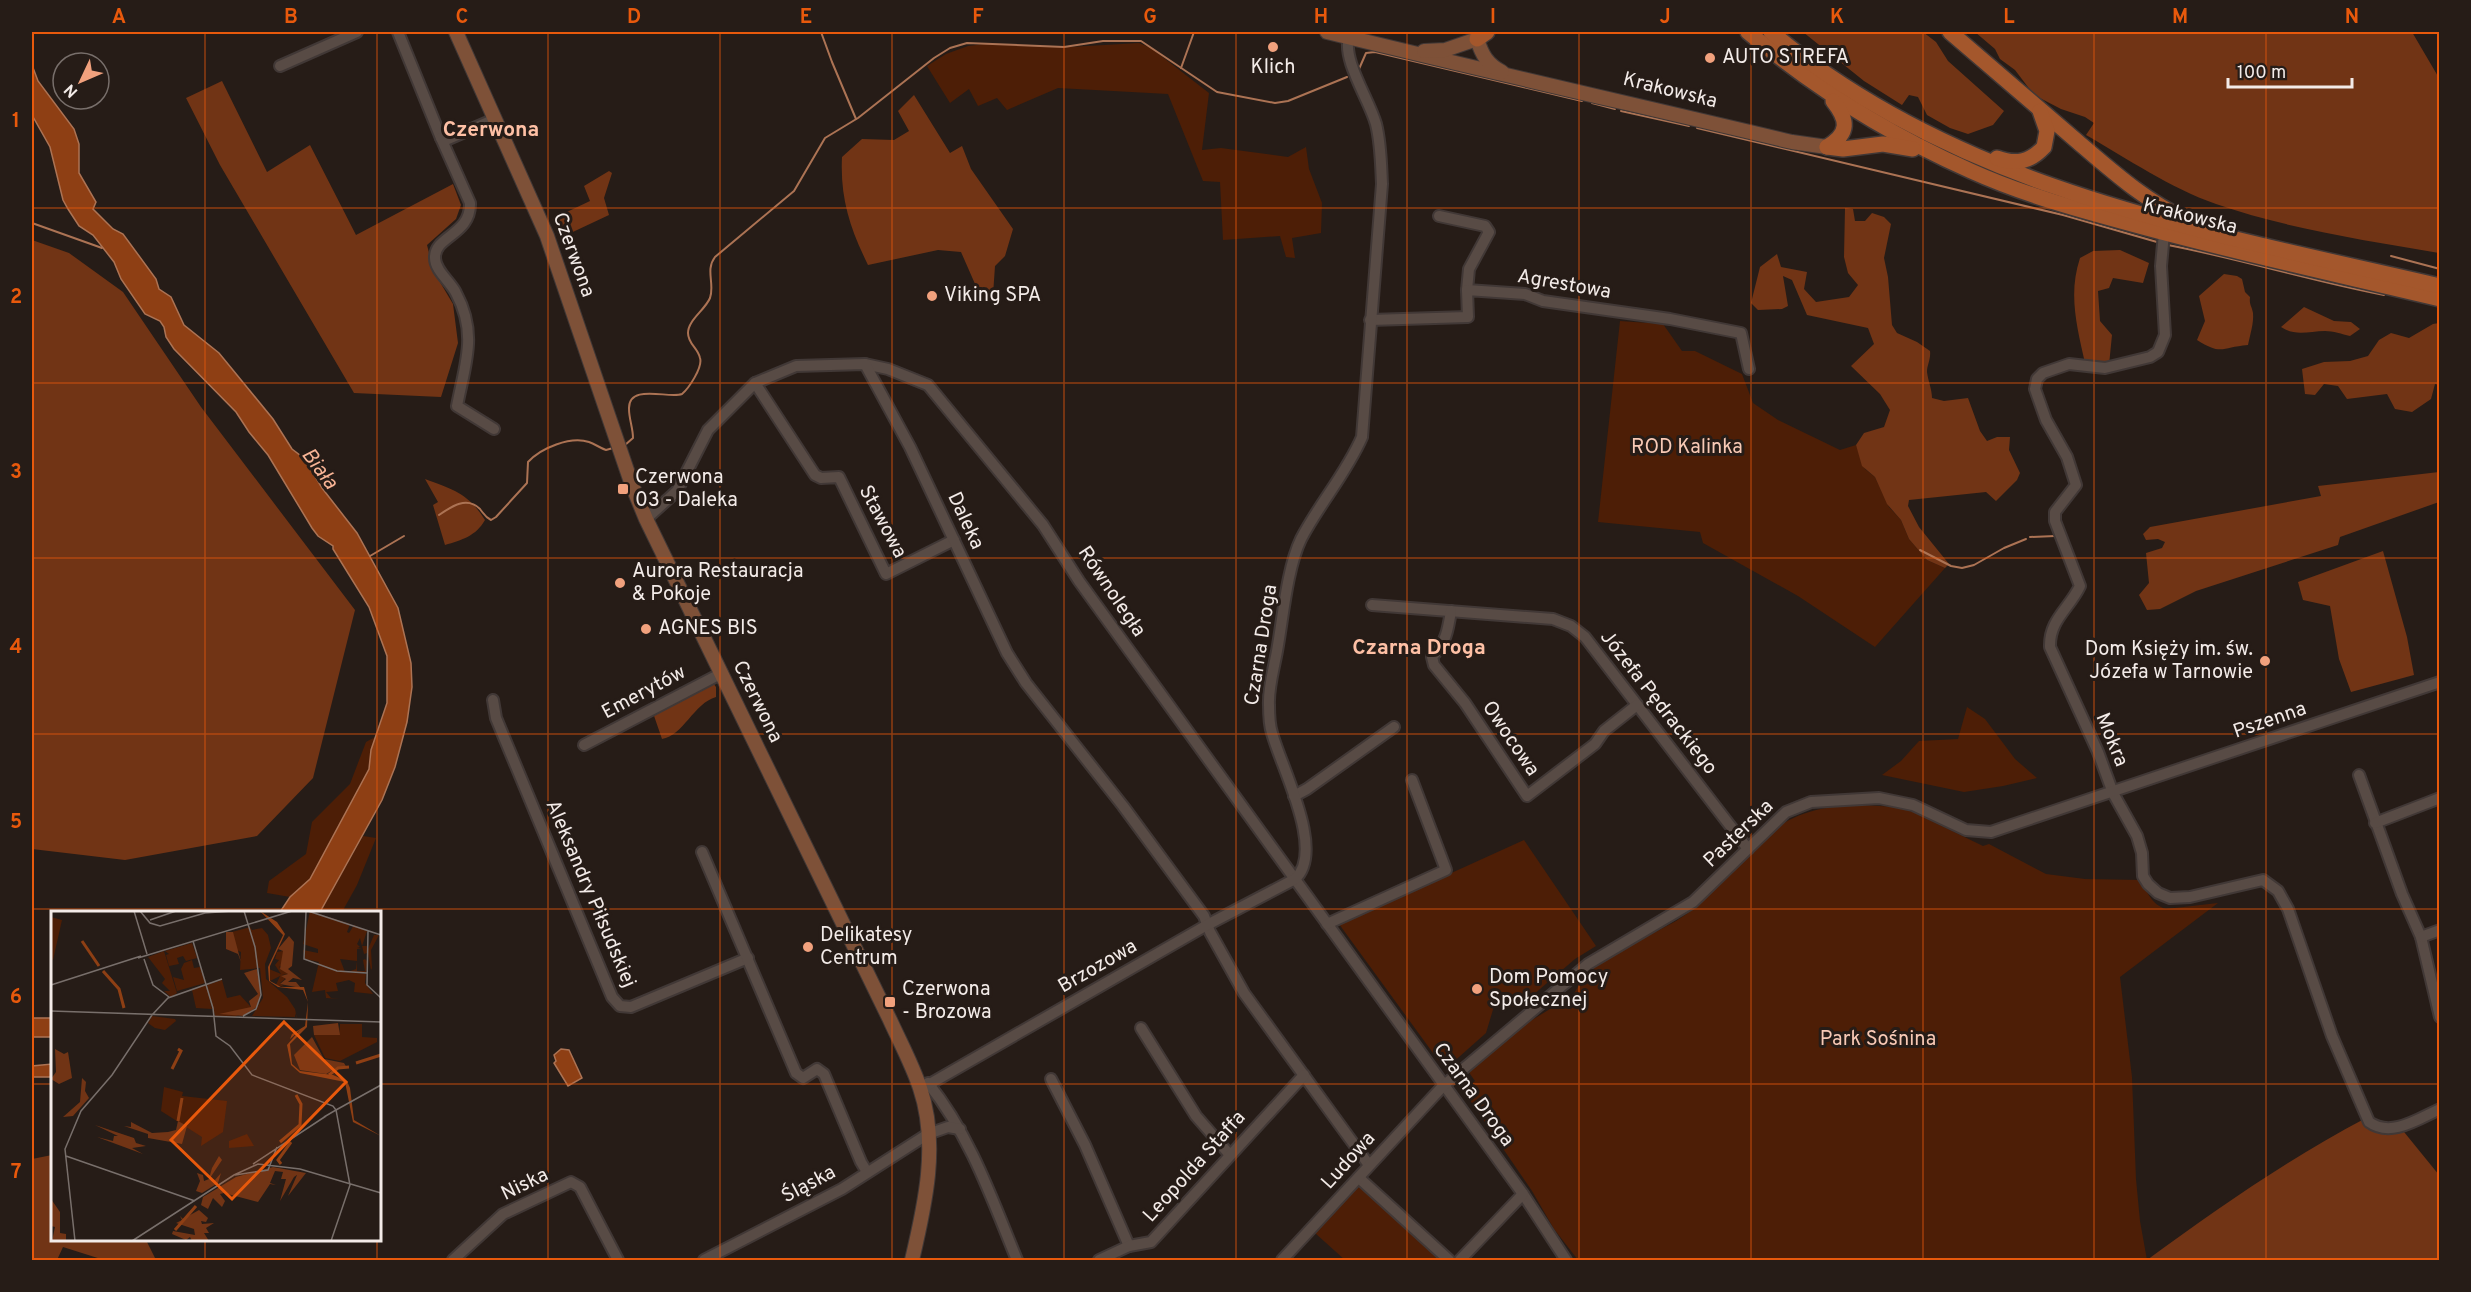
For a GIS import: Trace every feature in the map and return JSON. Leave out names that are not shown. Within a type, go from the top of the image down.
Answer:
[{"type":"main road","name":"Czerwona","points":[[456,32],[547,236],[616,439],[646,519],[924,1086],[928,1134],[927,1190],[912,1260]]},
{"type":"main road","name":"Krakowska","points":[[1327,32],[1802,144],[1827,147]]},
{"type":"main road","points":[[1748,32],[1831,98],[1842,112],[1845,121],[1842,134],[1827,147]]},
{"type":"main road","points":[[1771,32],[1849,89],[1926,134],[1975,156],[2082,196],[2167,222],[2230,237]]},
{"type":"main road","points":[[1950,32],[2101,161],[2167,210],[2230,237]]},
{"type":"main road","name":"Krakowska","points":[[1409,51],[1445,50],[1482,35]]},
{"type":"main road","name":"Krakowska","points":[[1436,58],[1461,54],[1482,35]]},
{"type":"main road","points":[[1482,35],[1475,50],[1476,57],[1481,67],[1497,73]]},
{"type":"main road","points":[[1815,85],[1870,119],[1936,155]]},
{"type":"main road","points":[[1926,134],[2006,161],[2025,162],[2044,147],[2046,140],[2047,131],[2039,109]]},
{"type":"main road","points":[[1827,147],[1843,149],[1891,144],[1936,155]]},
{"type":"main road","name":"Krakowska","points":[[1936,155],[1973,172],[2096,214],[2164,233],[2439,299]]},
{"type":"main road","name":"Krakowska","points":[[2230,237],[2439,286]]},
{"type":"street","points":[[280,66],[357,32]]},
{"type":"street","points":[[398,32],[470,203],[471,214],[464,225],[438,246],[435,258],[439,269],[461,302],[470,336],[457,406],[494,429]]},
{"type":"street","name":"Czarna Droga","points":[[1349,37],[1346,45],[1349,61],[1371,110],[1381,154],[1382,184],[1362,437],[1349,464],[1309,524],[1294,555],[1268,700],[1272,734],[1294,796],[1306,841],[1307,856],[1301,874],[1294,879],[1523,1194],[1566,1260]]},
{"type":"street","points":[[441,138],[446,140],[495,119]]},
{"type":"street","points":[[1370,320],[1468,317],[1469,269],[1489,232],[1485,226],[1474,222],[1439,216]]},
{"type":"street","name":"Mokra","points":[[2164,233],[2161,266],[2165,335],[2158,352],[2150,357],[2105,368],[2069,364],[2043,374],[2037,379],[2035,389],[2046,420],[2070,465],[2076,485],[2055,512],[2055,521],[2080,586],[2050,634],[2050,647],[2098,752],[2113,793],[2137,836],[2142,853],[2143,876],[2158,893],[2169,898],[2190,897],[2263,880],[2278,891],[2300,940],[2329,1026],[2363,1114],[2377,1128],[2391,1129],[2439,1109]]},
{"type":"street","name":"Agrestowa","points":[[1467,290],[1525,294],[1543,301],[1670,319],[1741,333],[1749,369]]},
{"type":"street","points":[[646,519],[677,491],[708,430],[755,383],[796,366],[865,364]]},
{"type":"street","name":"Daleka","points":[[865,364],[910,447],[1007,653],[1026,683],[1123,806],[1204,916],[1244,993],[1369,1165]]},
{"type":"street","name":"Równoległa","points":[[865,364],[888,369],[928,385],[938,396],[1054,539],[1079,581],[1294,879]]},
{"type":"street","name":"Stawowa","points":[[755,383],[814,475],[839,477],[886,574],[954,540]]},
{"type":"street","name":"Józefa Pędrackiego","points":[[1372,605],[1553,619],[1571,626],[1585,637],[1748,849]]},
{"type":"street","name":"Owocowa","points":[[1451,611],[1447,637],[1432,657],[1434,665],[1465,703],[1527,796],[1595,744],[1604,731],[1637,705]]},
{"type":"street","name":"Emerytów","points":[[584,745],[722,673]]},
{"type":"street","name":"Pszenna","points":[[2113,793],[2439,682]]},
{"type":"street","name":"Aleksandry Piłsudskiej","points":[[493,700],[496,718],[612,997],[620,1006],[632,1007],[747,958]]},
{"type":"street","points":[[1294,796],[1394,727]]},
{"type":"street","points":[[2359,775],[2375,822],[2421,937],[2439,1017]]},
{"type":"street","points":[[1327,924],[1446,870],[1412,780]]},
{"type":"street","name":"Pasterska","points":[[1443,1086],[1588,964],[1692,902],[1786,812],[1811,802],[1879,798],[1899,800],[1966,830],[1991,832],[2113,793]]},
{"type":"street","points":[[2375,822],[2439,798]]},
{"type":"street","points":[[702,852],[796,1073],[803,1078],[818,1069],[824,1074],[867,1172]]},
{"type":"street","name":"Brzozowa","points":[[924,1086],[1207,925],[1294,879]]},
{"type":"street","points":[[2421,937],[2439,930]]},
{"type":"street","points":[[1141,1028],[1196,1116],[1230,1155]]},
{"type":"street","name":"Leopolda Staffa","points":[[1099,1260],[1129,1246],[1150,1242],[1304,1075]]},
{"type":"street","points":[[1051,1079],[1085,1145],[1129,1246]]},
{"type":"street","points":[[924,1086],[960,1129],[977,1162],[1017,1260]]},
{"type":"street","name":"Ludowa","points":[[1282,1260],[1443,1086]]},
{"type":"street","points":[[928,1134],[948,1127],[960,1129]]},
{"type":"street","name":"Śląska","points":[[704,1260],[842,1189],[928,1134]]},
{"type":"street","points":[[1359,1178],[1449,1260]]},
{"type":"street","name":"Niska","points":[[453,1260],[503,1214],[571,1182],[580,1186],[618,1260]]},
{"type":"street","points":[[1460,1260],[1523,1194]]},
{"type":"green space","points":[[1139,43],[1151,48],[1209,93],[1202,150],[1221,148],[1288,157],[1306,147],[1309,169],[1322,203],[1321,233],[1292,238],[1295,258],[1286,257],[1280,236],[1223,240],[1220,182],[1203,181],[1168,94],[1058,88],[1007,110],[997,98],[978,106],[969,89],[950,103],[927,66],[946,54],[968,46],[985,44],[1070,47]]},
{"type":"green space","name":"ROD Kalinka","points":[[1620,321],[1663,324],[1682,351],[1695,351],[1742,374],[1753,403],[1778,420],[1840,450],[1856,445],[1865,469],[1875,477],[1889,507],[1901,520],[1909,539],[1927,560],[1945,568],[1875,647],[1798,596],[1703,543],[1700,532],[1598,522]]},
{"type":"green space","points":[[1967,707],[1985,719],[2015,759],[2037,778],[1964,792],[1882,775],[1901,761],[1919,741],[1958,739]]},
{"type":"green space","points":[[375,737],[369,769],[310,879],[290,897],[267,893],[269,881],[306,854],[312,822],[350,784],[366,742]]},
{"type":"green space","name":"Park Sośnina","points":[[1862,805],[1896,807],[1913,812],[1983,846],[1989,844],[2046,874],[2085,879],[2141,880],[2154,901],[2166,909],[2218,903],[2120,977],[2132,1077],[2140,1221],[2147,1260],[1578,1260],[1554,1229],[1532,1191],[1463,1090],[1475,1081],[1468,1071],[1527,1023],[1573,995],[1586,974],[1609,957],[1697,907],[1784,823],[1803,814],[1822,809]]},
{"type":"green space","points":[[363,836],[376,838],[357,885],[343,911],[321,911]]},
{"type":"green space","points":[[1524,840],[1596,946],[1575,959],[1518,1008],[1495,1003],[1486,1033],[1450,1065],[1441,1064],[1339,924]]},
{"type":"green space","points":[[1359,1185],[1442,1260],[1345,1260],[1315,1233]]},
{"type":"shaded area","points":[[1803,32],[1923,32],[1936,42],[1948,61],[2004,111],[1993,125],[1968,134],[1950,128],[1927,115],[1918,97],[1909,95],[1902,105],[1864,81]]},
{"type":"shaded area","points":[[1975,32],[2412,32],[2439,78],[2439,253],[2327,233],[2271,220],[2216,204],[2182,190],[2086,135],[2094,123],[2034,95],[2015,70],[2000,59],[1995,49]]},
{"type":"shaded area","points":[[32,65],[38,81],[51,98],[51,111],[60,111],[74,129],[79,144],[79,173],[96,202],[93,209],[113,229],[123,234],[156,279],[159,289],[171,297],[184,325],[219,353],[273,419],[292,449],[305,459],[322,488],[357,533],[398,608],[411,663],[412,687],[407,722],[395,767],[382,800],[321,911],[281,911],[290,897],[310,879],[369,769],[371,750],[387,703],[387,656],[369,607],[333,546],[318,536],[312,528],[268,455],[236,412],[174,349],[160,321],[145,314],[121,279],[114,262],[93,235],[79,226],[63,200],[50,147],[32,115]]},
{"type":"shaded area","points":[[222,81],[267,172],[310,145],[356,235],[453,184],[461,205],[456,219],[427,245],[434,272],[453,304],[458,343],[441,397],[354,393],[220,165],[186,98]]},
{"type":"shaded area","points":[[914,95],[950,153],[962,146],[971,169],[1013,229],[1005,256],[995,266],[993,295],[979,293],[961,252],[938,250],[868,265],[856,238],[845,199],[842,157],[862,139],[894,140],[909,131],[898,111]]},
{"type":"shaded area","points":[[609,171],[612,173],[604,198],[609,215],[560,238],[552,219],[590,201],[584,186]]},
{"type":"shaded area","points":[[1845,208],[1853,209],[1855,221],[1865,221],[1872,213],[1884,217],[1891,224],[1884,258],[1892,325],[1897,333],[1930,351],[1927,372],[1932,398],[1944,401],[1968,398],[1980,431],[1987,441],[1997,437],[2010,437],[2009,450],[2020,473],[2017,480],[1996,501],[1986,492],[1909,500],[1908,506],[1919,527],[1949,564],[1945,568],[1927,560],[1909,539],[1901,520],[1887,504],[1875,477],[1862,466],[1856,445],[1864,433],[1884,427],[1890,410],[1880,394],[1851,366],[1874,344],[1868,328],[1807,315],[1792,280],[1783,276],[1788,306],[1782,309],[1758,310],[1751,303],[1760,267],[1777,254],[1781,267],[1807,272],[1804,289],[1816,302],[1849,297],[1858,285],[1848,273],[1844,257]]},
{"type":"shaded area","points":[[32,240],[69,253],[123,292],[201,407],[355,610],[313,778],[257,836],[125,860],[32,849]]},
{"type":"shaded area","points":[[2120,250],[2149,263],[2143,283],[2113,278],[2109,288],[2098,291],[2100,321],[2112,335],[2109,365],[2085,363],[2074,298],[2076,271],[2080,258],[2093,251]]},
{"type":"shaded area","points":[[2224,274],[2242,279],[2245,292],[2250,297],[2253,321],[2248,345],[2217,349],[2197,340],[2205,321],[2199,296]]},
{"type":"shaded area","points":[[2304,307],[2334,321],[2351,322],[2360,329],[2350,336],[2328,331],[2297,333],[2281,327]]},
{"type":"shaded area","points":[[2439,323],[2439,385],[2435,384],[2431,399],[2412,412],[2395,409],[2387,394],[2347,399],[2338,386],[2324,384],[2315,395],[2305,394],[2302,369],[2324,362],[2350,361],[2368,356],[2379,340],[2391,333],[2409,338]]},
{"type":"shaded area","points":[[2439,472],[2439,502],[2340,537],[2338,545],[2196,591],[2160,609],[2147,610],[2139,595],[2149,583],[2146,553],[2162,548],[2165,542],[2158,539],[2146,540],[2143,534],[2150,527],[2321,496],[2318,486]]},
{"type":"shaded area","points":[[425,479],[460,493],[473,504],[485,520],[477,530],[468,537],[445,545],[433,505],[438,502]]},
{"type":"shaded area","points":[[2383,551],[2407,637],[2414,675],[2351,692],[2339,659],[2330,606],[2303,600],[2298,582]]},
{"type":"shaded area","points":[[711,680],[716,687],[716,697],[701,706],[676,732],[662,739],[652,710]]},
{"type":"shaded area","points":[[32,1018],[51,1018],[51,1037],[32,1037]]},
{"type":"shaded area","points":[[561,1049],[569,1050],[582,1078],[568,1086],[554,1063],[556,1061],[554,1055]]},
{"type":"shaded area","points":[[51,1064],[51,1077],[32,1077],[32,1066]]},
{"type":"shaded area","points":[[2366,1118],[2369,1122],[2400,1127],[2439,1175],[2439,1260],[2147,1260],[2254,1185],[2309,1150]]},
{"type":"shaded area","points":[[51,1155],[51,1241],[146,1241],[156,1260],[104,1260],[63,1247],[57,1260],[32,1260],[32,1159]]},
{"type":"waterway","points":[[821,32],[856,119]]},
{"type":"waterway","points":[[1181,68],[1194,32]]},
{"type":"waterway","points":[[625,445],[633,438],[630,401],[642,394],[682,394],[697,372],[700,358],[688,333],[694,319],[710,298],[710,272],[715,257],[794,191],[825,138],[858,118],[950,48],[967,43],[1064,47],[1103,41],[1141,41],[1217,92],[1275,103],[1288,101],[1347,77]]},
{"type":"waterway","points":[[1359,69],[1366,53],[1375,52],[1582,101]]},
{"type":"waterway","points":[[1592,103],[1615,109]]},
{"type":"waterway","points":[[1621,111],[1689,126]]},
{"type":"waterway","points":[[1697,128],[2063,215],[2157,242]]},
{"type":"waterway","points":[[32,223],[102,248]]},
{"type":"waterway","points":[[2168,245],[2384,295]]},
{"type":"waterway","points":[[2391,256],[2440,269]]},
{"type":"waterway","points":[[439,515],[454,506],[470,503],[491,520],[496,517],[527,483],[528,462],[540,452],[556,444],[581,441],[606,450],[613,448]]},
{"type":"waterway","points":[[370,556],[404,536]]},
{"type":"waterway","points":[[2030,537],[2055,536]]},
{"type":"waterway","points":[[1920,550],[1951,566],[1962,568],[1974,565],[2026,539]]},
{"type":"place","name":"Klich","points":[[1273,47]]},
{"type":"place","name":"AUTO STREFA","points":[[1710,58]]},
{"type":"place","name":"Viking SPA","points":[[932,296]]},
{"type":"place","name":"Czerwona 03 - Daleka","points":[[623,489]]},
{"type":"place","name":"Aurora Restauracja & Pokoje","points":[[620,583]]},
{"type":"place","name":"AGNES BIS","points":[[646,629]]},
{"type":"place","name":"Dom Księży im. św. Józefa w Tarnowie","points":[[2265,661]]},
{"type":"place","name":"Delikatesy Centrum","points":[[808,947]]},
{"type":"place","name":"Dom Pomocy Społecznej","points":[[1477,989]]},
{"type":"place","name":"Czerwona - Brozowa","points":[[890,1002]]},
{"type":"district","name":"Czerwona","points":[[491,130]]},
{"type":"district","name":"Czarna Droga","points":[[1419,648]]},
{"type":"water label","name":"Biała","points":[[319,469]]}]
